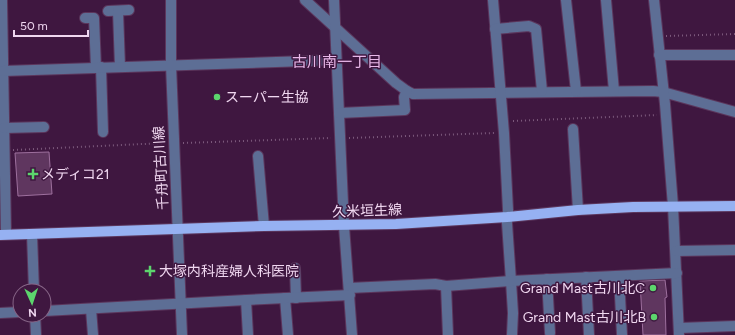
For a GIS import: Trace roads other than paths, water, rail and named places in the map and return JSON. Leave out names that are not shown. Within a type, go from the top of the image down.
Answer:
[{"type":"main road","name":"久米垣生線","points":[[3,234],[264,226],[344,226],[507,217],[578,210],[673,206],[735,206]]},
{"type":"street","points":[[2,0],[1,47],[4,128],[3,234]]},
{"type":"street","name":"千舟町古川線","points":[[171,0],[171,65],[182,335]]},
{"type":"street","points":[[305,0],[396,83],[413,94],[614,90],[653,91],[663,92],[735,112]]},
{"type":"street","points":[[337,0],[336,60],[344,226],[352,335]]},
{"type":"street","points":[[493,0],[504,132],[507,217],[512,281],[512,335]]},
{"type":"street","points":[[566,0],[576,91]]},
{"type":"street","points":[[606,0],[614,90]]},
{"type":"street","points":[[654,0],[666,115],[673,206],[679,332],[735,326]]},
{"type":"street","points":[[118,10],[120,67]]},
{"type":"street","points":[[108,11],[129,10]]},
{"type":"street","points":[[85,18],[94,18],[103,132]]},
{"type":"street","points":[[495,29],[529,26],[536,29],[542,91]]},
{"type":"street","points":[[659,55],[735,55]]},
{"type":"street","points":[[3,71],[336,60]]},
{"type":"street","points":[[339,113],[405,110],[404,96],[407,91]]},
{"type":"street","points":[[4,128],[44,127]]},
{"type":"street","points":[[573,129],[578,210]]},
{"type":"street","points":[[258,156],[264,226]]},
{"type":"street","points":[[32,234],[34,283]]},
{"type":"street","points":[[676,252],[735,250]]},
{"type":"street","points":[[295,268],[296,298]]},
{"type":"street","points":[[52,311],[296,298],[434,284],[446,286],[547,279],[676,273]]},
{"type":"street","points":[[619,276],[622,335]]},
{"type":"street","points":[[586,277],[589,335]]},
{"type":"street","points":[[547,279],[550,333]]},
{"type":"street","points":[[446,286],[448,335]]},
{"type":"street","points":[[285,298],[288,335]]},
{"type":"street","points":[[246,300],[248,335]]},
{"type":"street","points":[[91,309],[93,335]]},
{"type":"street","points":[[0,313],[12,312]]},
{"type":"street","points":[[35,323],[36,335]]},
{"type":"place","name":"スーパー生協","points":[[217,97]]},
{"type":"place","name":"メディコ21","points":[[33,174]]},
{"type":"place","name":"大塚内科産婦人科医院","points":[[150,271]]},
{"type":"place","name":"Grand Mast古川北C","points":[[653,288]]},
{"type":"place","name":"Grand Mast古川北B","points":[[654,317]]},
{"type":"district","name":"古川南一丁目","points":[[337,62]]}]
